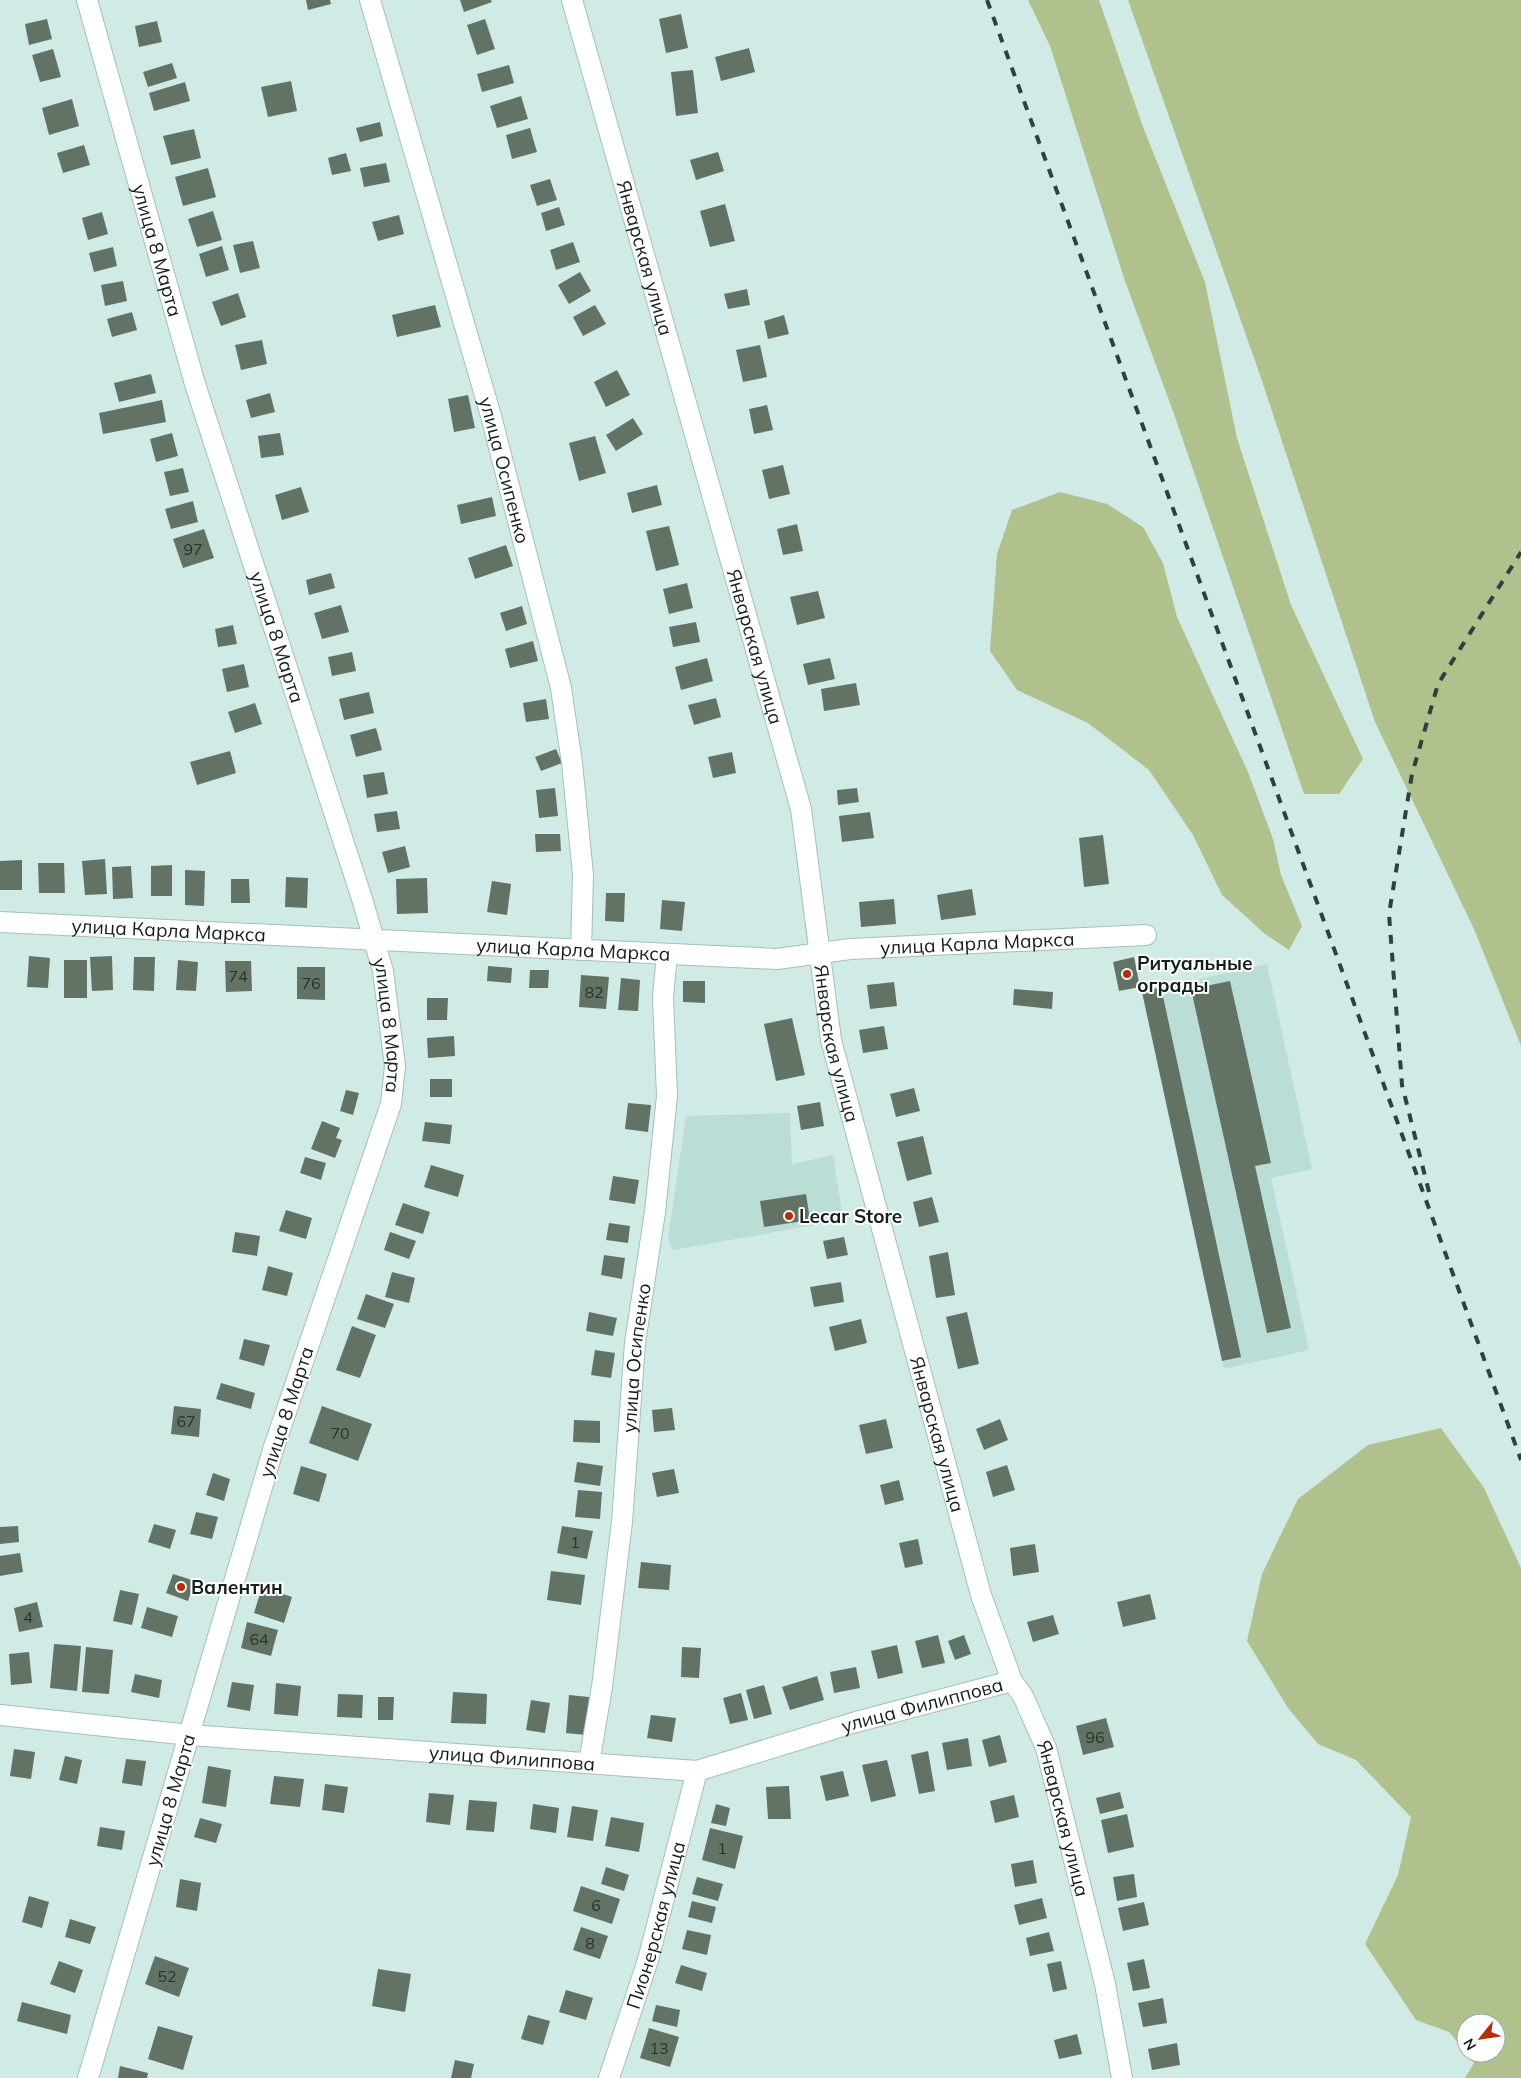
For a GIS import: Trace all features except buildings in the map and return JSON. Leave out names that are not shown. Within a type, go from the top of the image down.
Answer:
[{"type":"street","name":"улица 8 Марта","points":[[87,0],[196,384],[360,893],[383,971],[395,1066],[391,1104],[272,1450],[196,1705],[190,1736],[88,2078]]},
{"type":"street","name":"улица Осипенко","points":[[370,0],[491,416],[561,688],[572,764],[583,875],[581,950]]},
{"type":"street","name":"Январская улица","points":[[572,0],[801,809],[818,953],[831,1040],[981,1595],[1012,1681],[1023,1696],[1046,1748],[1105,1984],[1122,2078]]},
{"type":"street","name":"улица Карла Маркса","points":[[0,922],[777,959],[850,949],[1146,935]]},
{"type":"street","name":"улица Осипенко","points":[[589,1763],[602,1688],[622,1522],[635,1343],[655,1212],[667,1096],[663,996],[667,954]]},
{"type":"street","name":"улица Филиппова","points":[[0,1715],[190,1736],[697,1771],[856,1722],[1012,1681]]},
{"type":"street","name":"Пионерская улица","points":[[609,2078],[648,1960],[697,1771]]},
{"type":"shaded area","points":[[1267,964],[1312,1169],[1271,1178],[1309,1350],[1224,1369],[1142,992]]},
{"type":"shaded area","points":[[790,1113],[792,1164],[833,1155],[843,1220],[673,1250],[668,1238],[686,1116]]},
{"type":"green space","points":[[1028,0],[1099,0],[1143,127],[1205,282],[1237,438],[1291,605],[1363,759],[1339,794],[1304,794],[1174,414],[1125,281],[1050,46]]},
{"type":"green space","points":[[1128,0],[1521,0],[1521,1046],[1474,929],[1375,722],[1260,375]]},
{"type":"green space","points":[[1060,492],[1107,504],[1143,527],[1163,563],[1177,617],[1248,772],[1273,839],[1281,875],[1302,926],[1289,950],[1265,934],[1222,895],[1193,835],[1149,770],[1088,723],[1017,690],[990,651],[997,554],[1012,510]]},
{"type":"green space","points":[[1441,1428],[1484,1488],[1521,1568],[1521,2078],[1465,2078],[1474,2063],[1506,2063],[1506,2013],[1456,2013],[1456,2040],[1449,2032],[1416,2020],[1365,1944],[1398,1875],[1411,1817],[1356,1760],[1318,1744],[1288,1708],[1247,1641],[1262,1574],[1298,1499],[1368,1445]]},
{"type":"railway","points":[[987,0],[1521,1460]]},
{"type":"railway","points":[[1429,1192],[1402,1085],[1389,914],[1412,774],[1438,684],[1521,552]]},
{"type":"place","name":"Ритуальные ограды","points":[[1127,974]]},
{"type":"place","name":"Lecar Store","points":[[789,1216]]},
{"type":"place","name":"Валентин","points":[[181,1587]]}]
